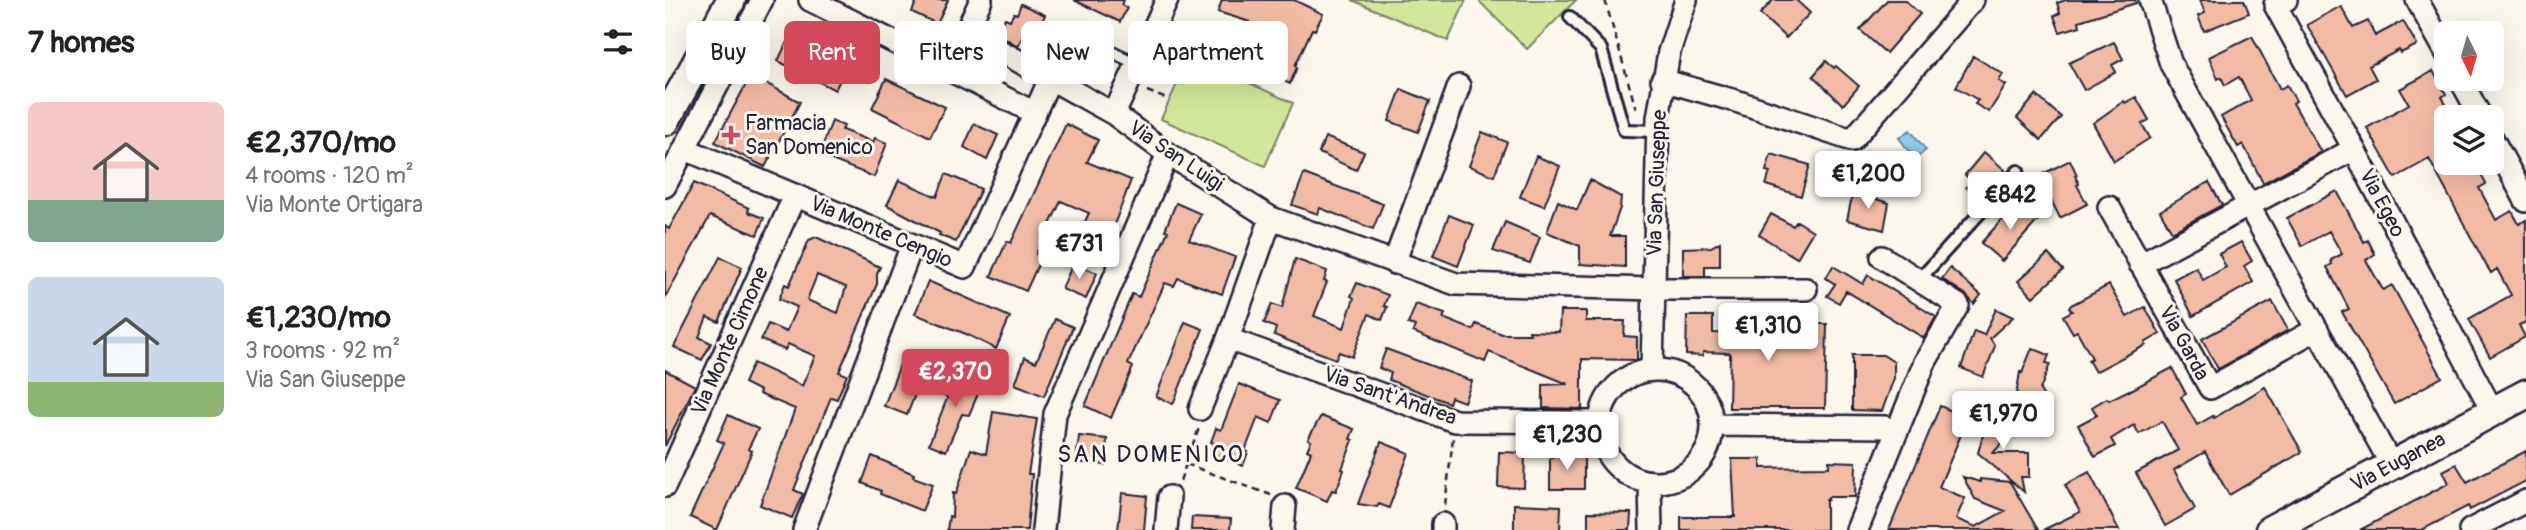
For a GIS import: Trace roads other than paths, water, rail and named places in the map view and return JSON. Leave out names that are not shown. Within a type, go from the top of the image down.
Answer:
[{"type":"street","points":[[665,121],[731,0]]},
{"type":"street","points":[[665,186],[762,0]]},
{"type":"street","points":[[810,0],[894,42]]},
{"type":"street","points":[[971,21],[981,0]]},
{"type":"street","points":[[1157,21],[1167,0]]},
{"type":"street","name":"Via San Giuseppe","points":[[1652,370],[1657,131],[1669,52],[1686,0]]},
{"type":"street","points":[[1663,80],[1852,140],[1973,0]]},
{"type":"street","points":[[2150,0],[2171,64],[2392,466]]},
{"type":"street","name":"Via Egeo","points":[[2286,0],[2275,5],[2493,412]]},
{"type":"street","points":[[2417,0],[2434,31]]},
{"type":"street","points":[[1114,114],[1128,82]]},
{"type":"street","points":[[975,84],[1035,113]]},
{"type":"street","name":"Via Monte Cengio","points":[[685,149],[965,267],[1035,113],[1041,84]]},
{"type":"street","name":"Via San Luigi","points":[[1061,84],[1114,114],[1168,154],[1271,218],[1456,284],[1655,289],[1806,289]]},
{"type":"street","points":[[1394,263],[1459,86]]},
{"type":"street","points":[[2140,264],[2354,149]]},
{"type":"street","points":[[1043,530],[1055,414],[1168,154]]},
{"type":"street","points":[[2504,160],[2526,201]]},
{"type":"street","name":"Via Monte Cimone","points":[[665,486],[795,195]]},
{"type":"street","name":"Via Garda","points":[[2109,206],[2210,388],[2317,329]]},
{"type":"street","points":[[1200,409],[1271,218]]},
{"type":"street","points":[[804,530],[912,245]]},
{"type":"street","points":[[1857,530],[1925,362],[1958,305],[1882,257]]},
{"type":"street","name":"Via Sant'Andrea","points":[[1228,339],[1455,421],[1600,422]]},
{"type":"street","points":[[1652,370],[1670,372],[1687,379],[1700,391],[1709,407],[1713,425],[1710,444],[1701,460],[1687,474],[1669,481],[1650,482],[1633,477],[1619,468],[1608,455],[1601,439],[1603,406],[1611,392],[1622,381],[1637,373],[1652,370]]},
{"type":"street","name":"Via Euganea","points":[[2270,530],[2526,394]]},
{"type":"street","points":[[1713,425],[1885,427],[1897,432]]},
{"type":"street","points":[[1650,482],[1651,530]]},
{"type":"street","points":[[1166,530],[1169,496]]},
{"type":"street","points":[[2470,530],[2526,502]]},
{"type":"street","points":[[1283,530],[1285,506]]},
{"type":"lane","points":[[1570,16],[1601,49],[1624,130],[1657,131]]},
{"type":"lane","points":[[1114,54],[1128,69]]},
{"type":"lane","points":[[1919,280],[2018,171]]},
{"type":"water","points":[[1910,130],[1926,150],[1915,159],[1899,138]]},
{"type":"place","name":"Farmacia San Domenico","points":[[731,135]]},
{"type":"district","name":"SAN DOMENICO","points":[[1151,454]]}]
